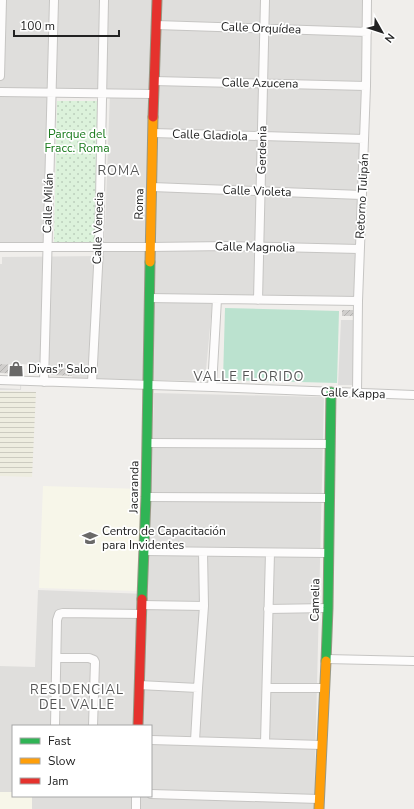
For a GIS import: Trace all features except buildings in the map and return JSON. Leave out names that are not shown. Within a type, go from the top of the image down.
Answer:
[{"type":"street","points":[[0,76],[2,0]]},
{"type":"street","name":"Calle Milán","points":[[44,382],[54,0]]},
{"type":"street","name":"Calle Venecia","points":[[92,383],[98,248],[104,0]]},
{"type":"street","name":"Roma","points":[[148,385],[153,94],[157,0]]},
{"type":"street","name":"Gerdenia","points":[[258,300],[265,0]]},
{"type":"street","name":"Retorno Tulipán","points":[[357,393],[359,249],[366,86],[367,0]]},
{"type":"street","name":"Calle Orquídea","points":[[156,25],[367,32]]},
{"type":"street","name":"Calle Azucena","points":[[154,81],[366,86]]},
{"type":"street","points":[[0,92],[153,94]]},
{"type":"street","name":"Calle Gladiola","points":[[153,133],[364,139]]},
{"type":"street","name":"Calle Violeta","points":[[152,187],[362,195]]},
{"type":"street","name":"Calle Magnolia","points":[[0,248],[259,246],[359,249]]},
{"type":"street","points":[[149,298],[358,301]]},
{"type":"street","points":[[212,386],[216,299]]},
{"type":"street","name":"Calle Kappa","points":[[0,380],[212,386],[414,395]]},
{"type":"street","name":"Jacaranda","points":[[138,725],[146,497],[148,385]]},
{"type":"street","name":"Camelia","points":[[319,809],[328,608],[331,392]]},
{"type":"street","points":[[147,443],[330,444]]},
{"type":"street","points":[[146,497],[329,498]]},
{"type":"street","points":[[144,551],[328,554]]},
{"type":"street","points":[[195,741],[204,606],[203,552]]},
{"type":"street","points":[[265,743],[270,553]]},
{"type":"street","points":[[56,725],[57,620],[61,613],[204,606]]},
{"type":"street","points":[[268,609],[328,608]]},
{"type":"street","points":[[57,658],[89,658],[94,660],[93,725]]},
{"type":"street","points":[[326,660],[414,661]]},
{"type":"street","points":[[139,685],[198,688]]},
{"type":"street","points":[[267,688],[324,688]]},
{"type":"street","points":[[152,740],[322,745]]},
{"type":"street","points":[[152,794],[319,799]]},
{"type":"street","points":[[136,797],[136,809]]},
{"type":"shaded area","points":[[0,0],[365,0],[358,299],[213,295],[205,381],[72,379],[73,368],[22,364],[21,390],[0,390],[0,388],[20,389],[21,365],[0,364],[0,264],[2,264],[2,257],[104,256],[110,92],[49,90],[43,244],[0,243]]},
{"type":"shaded area","points":[[341,320],[356,320],[353,385],[338,385]]},
{"type":"shaded area","points":[[0,391],[36,392],[32,477],[0,476]]},
{"type":"shaded area","points":[[154,393],[324,397],[314,809],[0,809],[0,666],[35,667],[38,590],[147,594]]},
{"type":"shaded area","name":"Centro de Capacitación para Invidentes","points":[[43,486],[141,489],[137,591],[39,588]]},
{"type":"shaded area","points":[[0,792],[12,792],[12,797],[32,797],[32,809],[0,809]]},
{"type":"green space","name":"Parque del Fracc. Roma","points":[[57,101],[100,101],[96,246],[54,245]]},
{"type":"green space","points":[[225,308],[339,311],[337,383],[223,380]]},
{"type":"traffic: fast","points":[[142,599],[146,497],[150,262]]},
{"type":"traffic: fast","points":[[326,661],[331,392]]},
{"type":"traffic: slow","points":[[150,262],[153,117]]},
{"type":"traffic: slow","points":[[319,809],[326,661]]},
{"type":"traffic: jam","points":[[153,117],[157,0]]},
{"type":"traffic: jam","points":[[138,725],[142,599]]},
{"type":"place","name":"Divas'' Salon","points":[[16,369]]},
{"type":"place","name":"Centro de Capacitación para Invidentes","points":[[90,538]]},
{"type":"district","name":"ROMA","points":[[119,171]]},
{"type":"district","name":"VALLE FLORIDO","points":[[249,377]]},
{"type":"district","name":"RESIDENCIAL DEL VALLE","points":[[77,698]]}]
